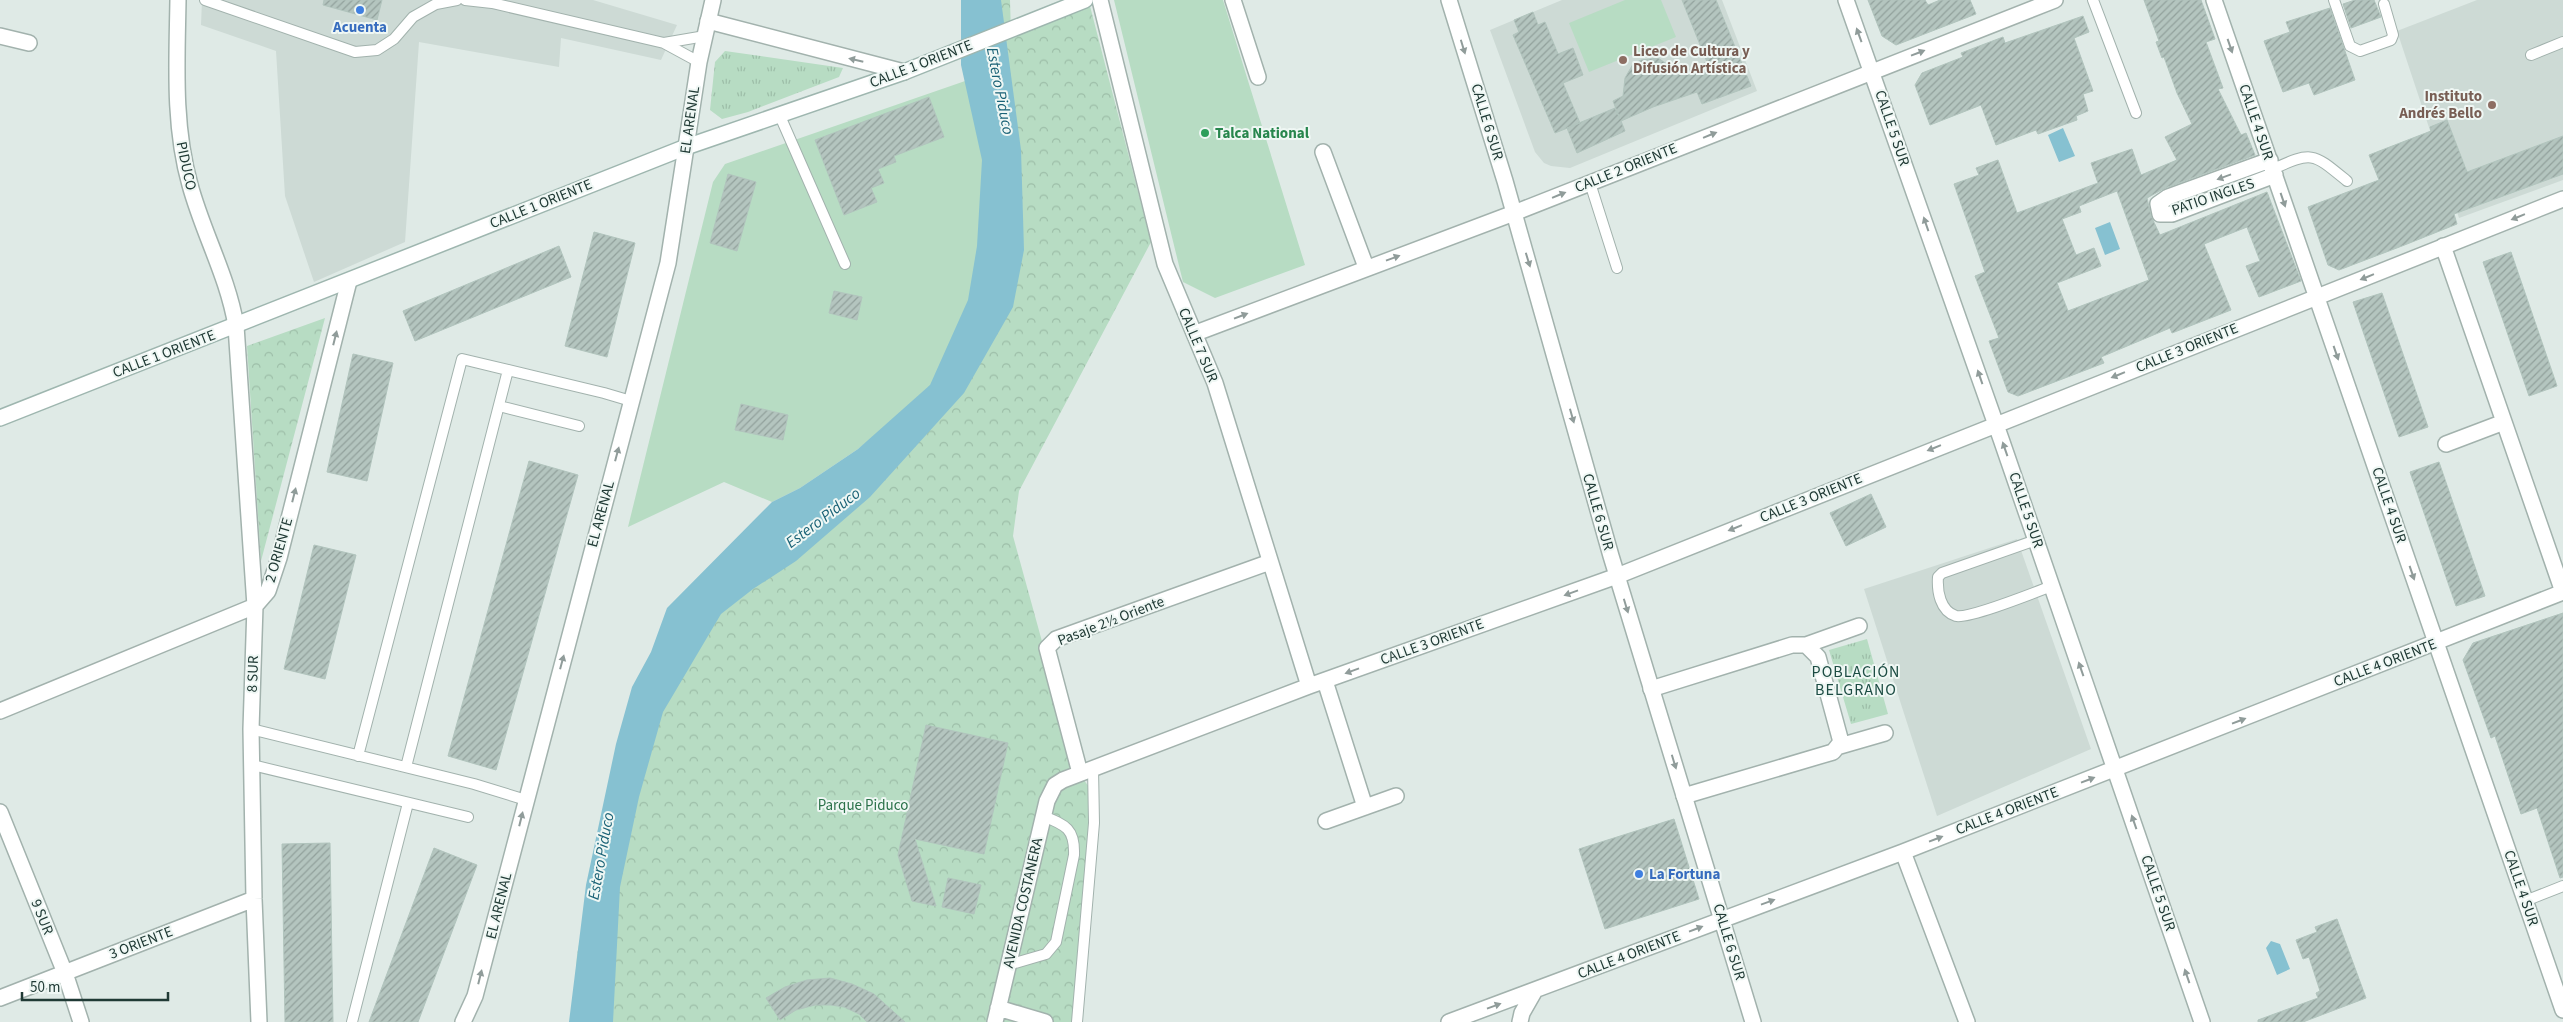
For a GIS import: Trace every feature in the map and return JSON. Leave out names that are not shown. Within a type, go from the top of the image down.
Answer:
[{"type":"street","name":"PIDUCO","points":[[178,0],[176,91],[180,138],[189,184],[226,287],[236,326]]},
{"type":"street","name":"EL ARENAL","points":[[463,1022],[476,996],[668,263],[699,62],[713,0]]},
{"type":"street","name":"CALLE 1 ORIENTE","points":[[0,418],[686,147],[904,72],[1085,0]]},
{"type":"street","name":"CALLE 7 SUR","points":[[1100,0],[1165,264],[1216,383],[1309,686]]},
{"type":"street","points":[[1233,0],[1258,77]]},
{"type":"street","name":"CALLE 6 SUR","points":[[1449,0],[1514,213],[1617,576],[1754,1022]]},
{"type":"street","name":"CALLE 5 SUR","points":[[1846,0],[1996,424],[2202,1022]]},
{"type":"street","name":"CALLE 4 SUR","points":[[2214,0],[2563,1010]]},
{"type":"street","name":"CALLE 2 ORIENTE","points":[[1196,333],[1366,267],[1514,213],[2049,1]]},
{"type":"street","points":[[706,28],[904,72]]},
{"type":"street","points":[[0,36],[29,43]]},
{"type":"street","points":[[1323,152],[1366,267]]},
{"type":"street","name":"PATIO INGLES","points":[[2272,168],[2172,214],[2160,214],[2158,204],[2168,197],[2272,168]]},
{"type":"street","name":"CALLE 3 ORIENTE","points":[[1054,786],[1087,771],[1309,686],[1617,576],[2563,199]]},
{"type":"street","points":[[2443,246],[2563,592]]},
{"type":"street","name":"2 ORIENTE","points":[[255,606],[268,591],[279,558],[349,281]]},
{"type":"street","name":"8 SUR","points":[[236,326],[255,606],[251,729],[254,899],[260,1022]]},
{"type":"street","points":[[2446,444],[2504,422]]},
{"type":"street","name":"Pasaje 2½ Oriente","points":[[1087,771],[1048,648],[1056,639],[1270,562]]},
{"type":"street","name":"CALLE 4 ORIENTE","points":[[1449,1022],[1534,992],[1722,919],[1903,852],[2563,592]]},
{"type":"street","points":[[0,711],[255,606]]},
{"type":"street","points":[[1651,689],[1792,645],[1806,644],[1858,626]]},
{"type":"street","points":[[1806,644],[1818,657],[1841,742],[1840,746]]},
{"type":"street","points":[[1325,681],[1365,807]]},
{"type":"street","points":[[1684,796],[1833,752],[1840,746],[1885,733]]},
{"type":"street","name":"AVENIDA COSTANERA","points":[[997,1015],[1043,816],[1054,786]]},
{"type":"street","points":[[1326,822],[1396,796]]},
{"type":"street","name":"9 SUR","points":[[0,812],[65,973],[81,1022]]},
{"type":"street","points":[[1903,852],[1967,1022]]},
{"type":"street","name":"3 ORIENTE","points":[[0,998],[254,899]]},
{"type":"street","points":[[1520,1022],[1522,1013],[1534,992]]},
{"type":"street","points":[[997,1015],[1044,1022]]},
{"type":"lane","points":[[205,0],[355,52],[377,50],[394,39],[413,17],[436,4],[457,0]]},
{"type":"lane","points":[[465,0],[492,4],[664,43],[699,62]]},
{"type":"lane","points":[[2094,0],[2136,113]]},
{"type":"lane","points":[[2334,0],[2350,46],[2360,51],[2391,40],[2393,36],[2384,4]]},
{"type":"lane","points":[[664,43],[706,28]]},
{"type":"lane","points":[[2531,55],[2563,42]]},
{"type":"lane","points":[[780,116],[845,264]]},
{"type":"lane","points":[[2272,168],[2300,157],[2310,156],[2327,165],[2347,181]]},
{"type":"lane","points":[[1590,183],[1617,268]]},
{"type":"lane","points":[[358,756],[462,358],[631,402]]},
{"type":"lane","points":[[406,767],[508,370]]},
{"type":"lane","points":[[499,406],[579,426]]},
{"type":"lane","points":[[2036,540],[1942,573],[1938,577],[1937,587],[1948,612],[1964,616],[2052,586]]},
{"type":"lane","points":[[251,729],[406,767],[526,800]]},
{"type":"lane","points":[[252,764],[468,817]]},
{"type":"lane","points":[[1077,1022],[1094,823],[1087,771]]},
{"type":"lane","points":[[352,1022],[408,803]]},
{"type":"lane","points":[[1008,965],[1046,954],[1056,942],[1074,855],[1074,841],[1066,827],[1043,816]]},
{"type":"lane","points":[[2525,901],[2563,886]]},
{"type":"shaded area","points":[[202,0],[593,0],[677,25],[661,60],[561,38],[559,67],[419,42],[405,242],[314,282],[285,196],[276,51],[201,25]]},
{"type":"shaded area","name":"Liceo de Cultura y Difusión Artística","points":[[1562,0],[1722,0],[1757,91],[1570,168],[1551,166],[1544,163],[1535,152],[1490,30]]},
{"type":"shaded area","name":"Instituto Andrés Bello","points":[[2477,0],[2563,0],[2563,180],[2459,218],[2397,31]]},
{"type":"shaded area","points":[[2017,539],[2091,749],[1937,816],[1864,589]]},
{"type":"green space","name":"Parque Piduco","points":[[965,0],[1010,0],[1011,34],[1090,6],[1151,242],[1019,491],[1013,536],[1078,772],[1089,787],[1094,823],[1077,1022],[572,1022],[577,955],[607,800],[635,700],[905,420],[987,290]]},
{"type":"green space","name":"Talca National","points":[[1114,0],[1223,0],[1305,265],[1215,298],[1183,282]]},
{"type":"green space","points":[[1625,0],[1661,0],[1676,37],[1589,72],[1569,23]]},
{"type":"green space","points":[[725,51],[843,68],[839,77],[748,112],[722,119],[710,110],[715,62]]},
{"type":"green space","points":[[968,80],[991,150],[981,284],[946,361],[918,402],[858,449],[800,488],[772,502],[724,482],[628,527],[713,182],[725,164]]},
{"type":"green space","points":[[325,318],[261,561],[247,346]]},
{"type":"green space","points":[[1867,639],[1888,714],[1851,724],[1829,650]]},
{"type":"water","name":"Estero Piduco","points":[[961,0],[1001,0],[1021,150],[1024,250],[1013,307],[964,393],[870,497],[796,561],[753,589],[721,614],[663,712],[639,797],[620,887],[613,1022],[569,1022],[586,885],[616,744],[632,687],[651,652],[667,608],[772,502],[800,488],[858,449],[930,385],[968,300],[977,246],[982,160],[961,65]]},
{"type":"water","points":[[2063,128],[2075,156],[2059,162],[2048,135]]},
{"type":"water","points":[[2110,222],[2120,249],[2105,255],[2095,228]]},
{"type":"water","points":[[2271,941],[2280,944],[2290,969],[2277,975],[2266,948]]},
{"type":"building","name":"Acuenta","points":[[324,0],[382,0],[377,20],[323,5]]},
{"type":"building","points":[[1682,0],[1716,0],[1751,86],[1702,104],[1697,92],[1653,107],[1621,121],[1625,131],[1577,153],[1567,128],[1615,108],[1620,119],[1613,101],[1623,96],[1625,78],[1633,64],[1641,60],[1658,58],[1680,73],[1707,62]]},
{"type":"building","points":[[1868,0],[1925,0],[1928,5],[1940,0],[1970,0],[1976,14],[1896,45],[1882,36]]},
{"type":"building","points":[[2144,0],[2201,0],[2215,39],[2206,42],[2223,88],[2218,89],[2241,135],[2246,133],[2255,155],[2165,188],[2147,198],[2151,216],[2160,235],[2267,192],[2301,281],[2259,297],[2246,266],[2260,261],[2247,227],[2204,244],[2231,310],[2172,333],[2170,328],[2101,357],[2104,363],[2018,396],[2008,392],[1989,341],[1999,338],[1975,276],[1985,272],[1954,184],[1979,175],[1976,168],[1998,160],[2017,213],[2098,183],[2091,163],[2132,149],[2141,175],[2177,160],[2165,137],[2192,124],[2177,93],[2164,57],[2162,58],[2156,42],[2159,41]],"holes":[[[2117,191],[2149,280],[2068,311],[2057,283],[2101,266],[2094,248],[2076,255],[2062,219],[2081,212],[2079,206]]]},
{"type":"building","points":[[2355,0],[2374,0],[2381,17],[2351,28],[2343,4]]},
{"type":"building","points":[[2330,8],[2355,80],[2314,95],[2309,83],[2283,92],[2264,41],[2290,32],[2286,22]]},
{"type":"building","points":[[1533,12],[1538,25],[1545,22],[1558,54],[1573,48],[1583,75],[1563,83],[1580,123],[1555,133],[1513,35],[1519,32],[1514,20]]},
{"type":"building","points":[[2083,16],[2089,32],[2074,38],[2093,91],[2083,94],[2088,111],[2076,116],[2077,120],[2038,134],[2036,130],[1996,145],[1981,105],[1930,125],[1915,85],[1922,73],[1963,57],[1961,53],[2003,37],[2005,43]]},
{"type":"building","points":[[929,97],[944,137],[894,156],[896,162],[878,169],[884,183],[871,188],[877,202],[844,215],[815,140]]},
{"type":"building","points":[[2447,120],[2467,172],[2563,136],[2563,174],[2454,214],[2457,224],[2402,246],[2339,270],[2328,265],[2308,207],[2379,180],[2369,155],[2431,131],[2430,127]]},
{"type":"building","points":[[728,174],[756,182],[737,251],[710,243]]},
{"type":"building","points":[[594,232],[635,243],[607,357],[565,346]]},
{"type":"building","points":[[559,246],[571,277],[415,341],[403,311]]},
{"type":"building","points":[[2511,252],[2557,386],[2529,396],[2483,262]]},
{"type":"building","points":[[834,291],[862,297],[857,320],[829,313]]},
{"type":"building","points":[[2382,293],[2428,427],[2399,437],[2353,302]]},
{"type":"building","points":[[353,354],[393,363],[367,481],[327,472]]},
{"type":"building","points":[[741,404],[788,415],[783,440],[735,430]]},
{"type":"building","points":[[529,461],[578,475],[496,770],[448,756]]},
{"type":"building","points":[[2439,462],[2485,596],[2456,606],[2410,472]]},
{"type":"building","points":[[1871,494],[1886,527],[1846,546],[1830,513]]},
{"type":"building","points":[[314,545],[356,555],[325,679],[284,669]]},
{"type":"building","points":[[2563,613],[2563,877],[2560,878],[2537,808],[2521,814],[2495,736],[2491,738],[2463,660],[2473,643]]},
{"type":"building","points":[[926,725],[1008,743],[984,854],[915,839],[936,906],[912,901],[898,855]]},
{"type":"building","name":"La Fortuna","points":[[1674,819],[1699,899],[1605,929],[1579,849]]},
{"type":"building","points":[[330,843],[333,1022],[285,1022],[282,844]]},
{"type":"building","points":[[434,848],[477,865],[418,1022],[369,1022]]},
{"type":"building","points":[[948,878],[981,885],[974,914],[942,907]]},
{"type":"building","points":[[2337,919],[2366,998],[2303,1022],[2258,1022],[2258,1020],[2318,998],[2316,993],[2320,991],[2309,957],[2303,959],[2296,940],[2317,932],[2315,927]]},
{"type":"building","points":[[830,978],[852,984],[874,994],[905,1022],[867,1022],[859,1014],[844,1007],[831,1005],[815,1005],[796,1010],[780,1020],[766,998],[785,987],[807,980]]},
{"type":"place","name":"Acuenta","points":[[360,10]]},
{"type":"place","name":"Liceo de Cultura y Difusión Artística","points":[[1623,60]]},
{"type":"place","name":"Instituto Andrés Bello","points":[[2492,105]]},
{"type":"place","name":"Talca National","points":[[1205,133]]},
{"type":"place","name":"La Fortuna","points":[[1639,874]]},
{"type":"district","name":"POBLACIÓN BELGRANO","points":[[1856,681]]}]
